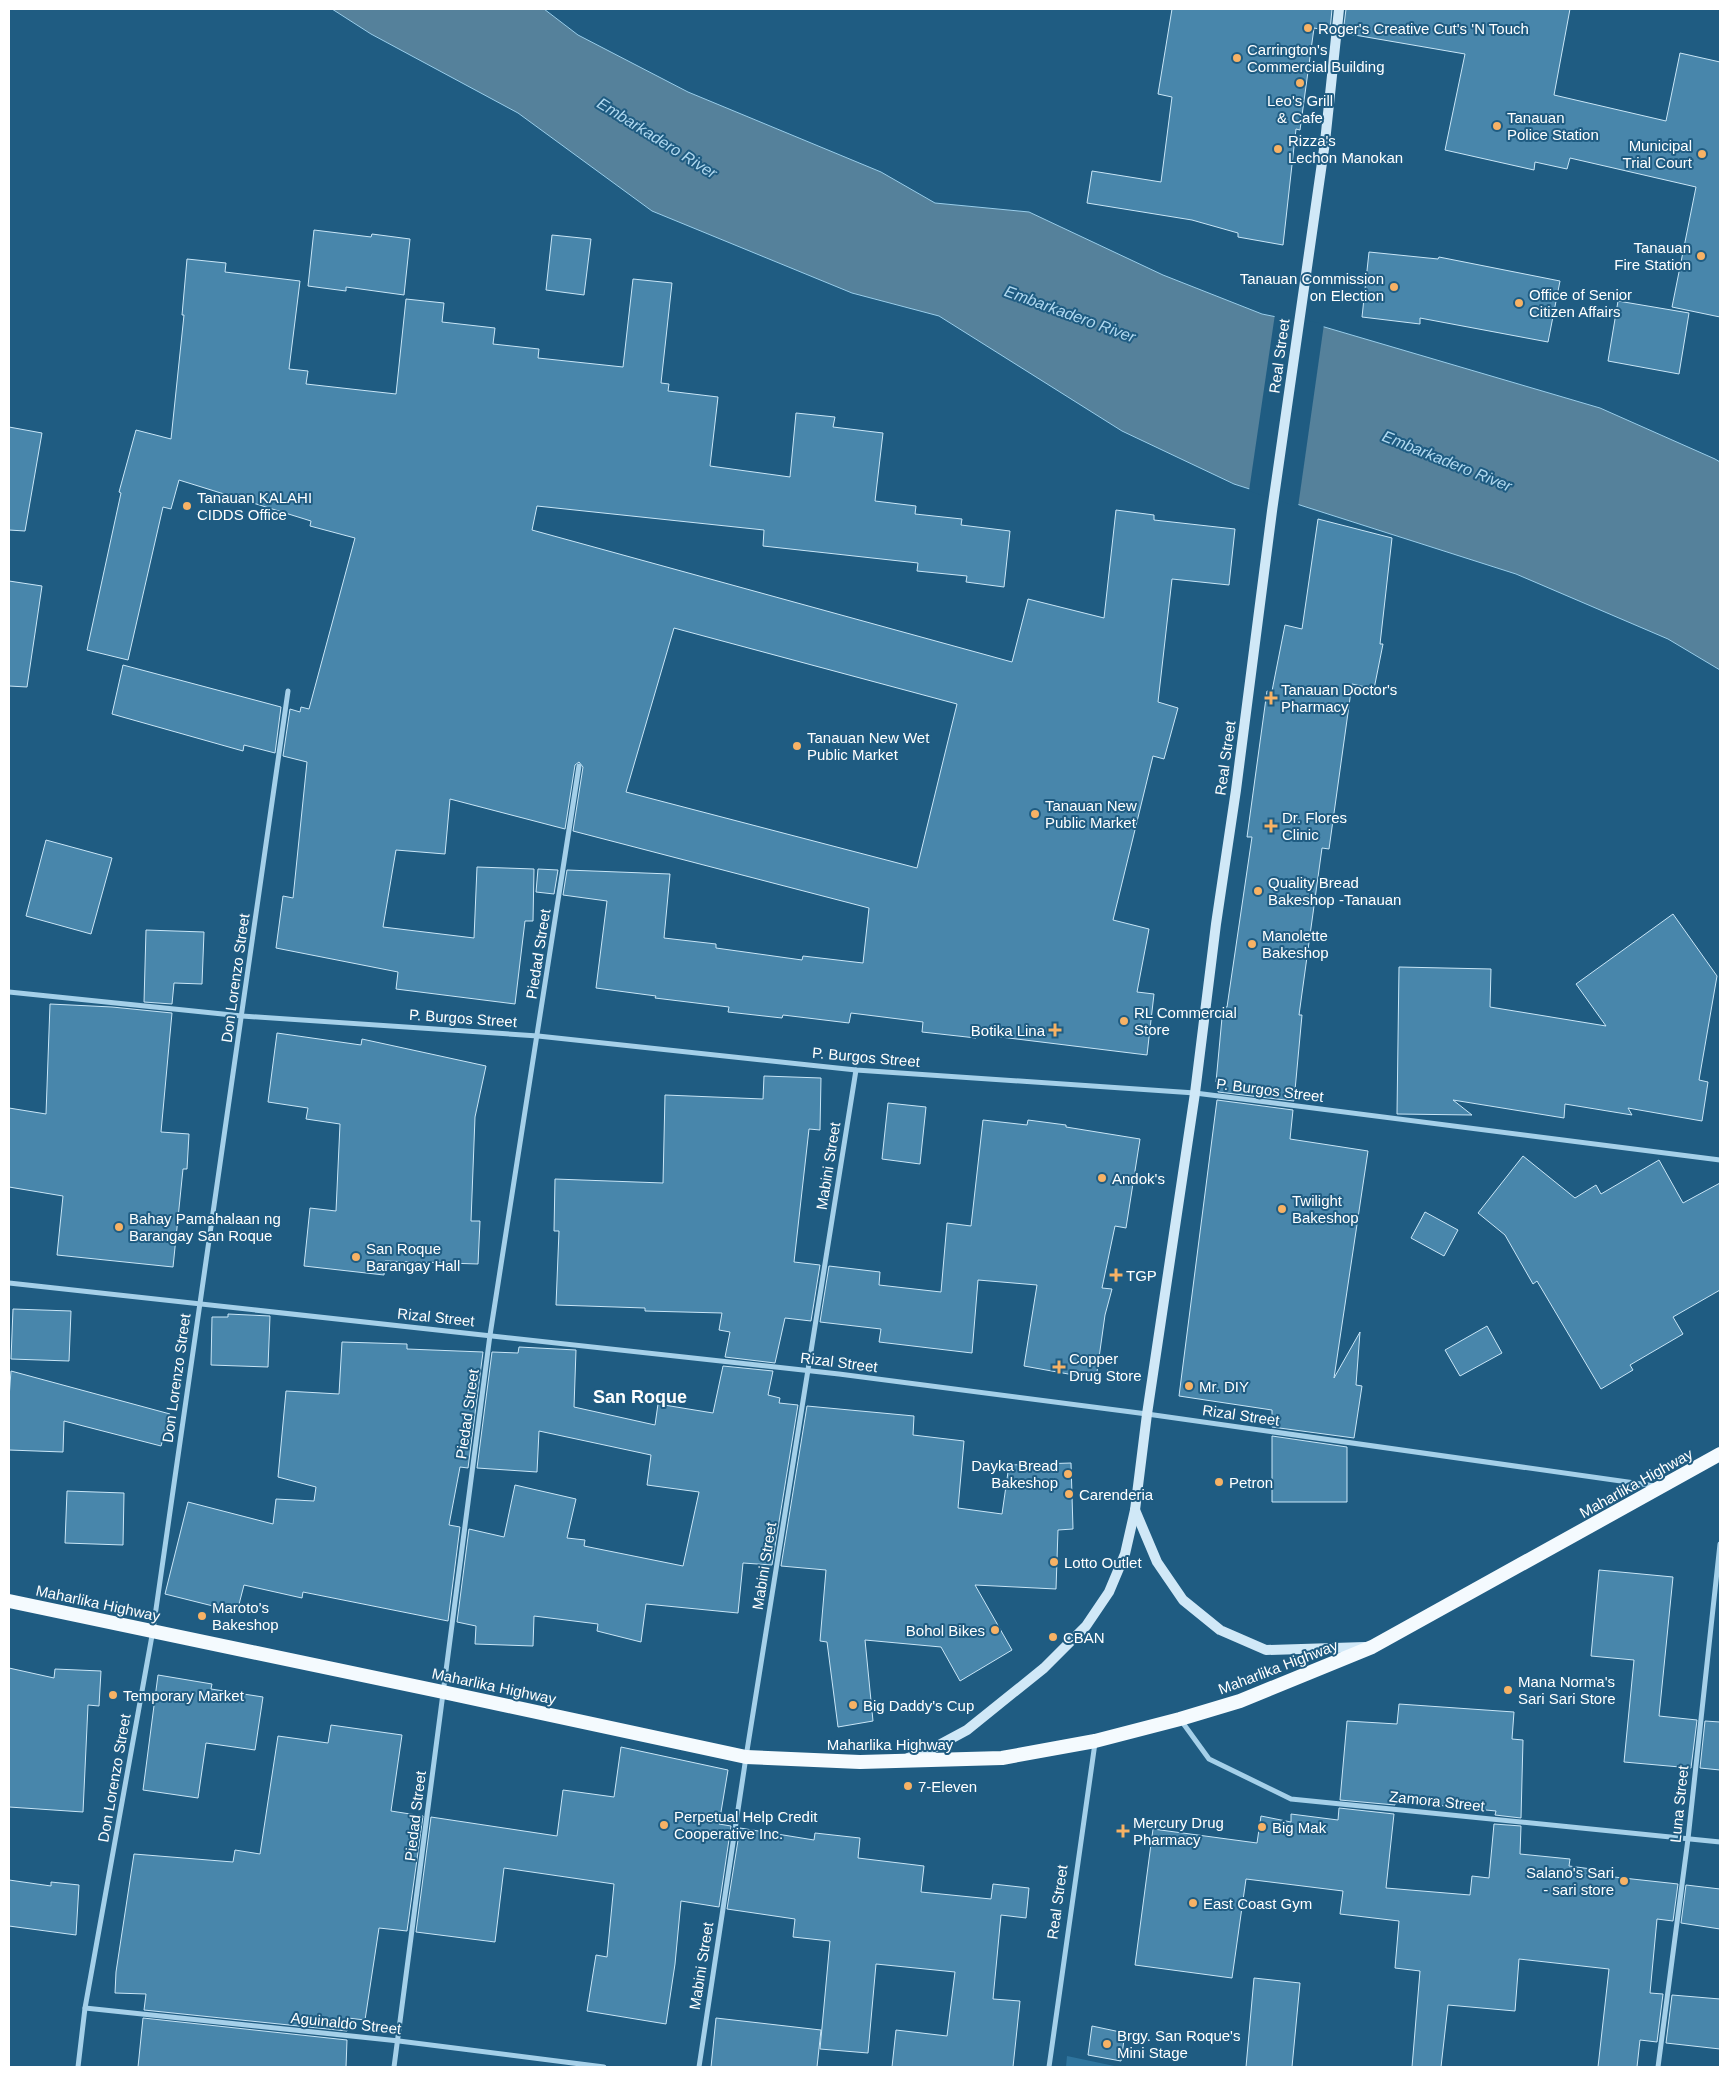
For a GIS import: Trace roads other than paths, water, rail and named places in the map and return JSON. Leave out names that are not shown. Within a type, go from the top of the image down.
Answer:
[{"type":"highway","name":"Maharlika Highway","points":[[9,1601],[153,1630],[746,1758],[898,1761],[1002,1758],[1095,1741],[1180,1719],[1240,1700],[1372,1647],[1664,1487],[1720,1454]]},
{"type":"main road","name":"Real Street","points":[[898,1761],[928,1751],[967,1730],[1044,1668],[1086,1626],[1112,1585],[1125,1554],[1135,1510],[1147,1414],[1195,1093],[1272,510],[1325,142],[1340,9]]},
{"type":"main road","points":[[1135,1510],[1157,1562],[1183,1600],[1220,1630],[1266,1650],[1372,1647]]},
{"type":"street","name":"Don Lorenzo Street","points":[[78,2067],[85,2008],[153,1630],[288,691]]},
{"type":"street","name":"Piedad Street","points":[[394,2067],[399,2041],[490,1335],[579,766]]},
{"type":"street","name":"P. Burgos Street","points":[[9,992],[242,1016],[538,1036],[856,1070],[1195,1093],[1720,1160]]},
{"type":"street","name":"Mabini Street","points":[[699,2067],[746,1758],[856,1070]]},
{"type":"street","name":"Rizal Street","points":[[9,1283],[809,1370],[1147,1414],[1664,1487]]},
{"type":"street","name":"Luna Street","points":[[1658,2067],[1688,1839],[1720,1544]]},
{"type":"street","name":"Zamora Street","points":[[1180,1719],[1209,1759],[1291,1799],[1720,1842]]},
{"type":"street","name":"Real Street","points":[[1049,2067],[1095,1741]]},
{"type":"street","name":"Aguinaldo Street","points":[[85,2008],[399,2041],[604,2067]]},
{"type":"water","name":"Embarkadero River","points":[[332,9],[544,9],[578,35],[688,92],[881,172],[935,203],[1029,212],[1163,275],[1262,314],[1321,326],[1600,408],[1715,459],[1720,462],[1720,670],[1668,639],[1516,574],[1234,484],[1122,431],[939,316],[852,293],[652,211],[518,113],[371,34]]},
{"type":"place","name":"Roger's Creative Cut's 'N Touch","points":[[1308,28]]},
{"type":"place","name":"Carrington's Commercial Building","points":[[1237,58]]},
{"type":"place","name":"Leo's Grill & Cafe","points":[[1300,83]]},
{"type":"place","name":"Tanauan Police Station","points":[[1497,126]]},
{"type":"place","name":"Rizza's Lechon Manokan","points":[[1278,149]]},
{"type":"place","name":"Municipal Trial Court","points":[[1702,154]]},
{"type":"place","name":"Tanauan Fire Station","points":[[1701,256]]},
{"type":"place","name":"Tanauan Commission on Election","points":[[1394,287]]},
{"type":"place","name":"Office of Senior Citizen Affairs","points":[[1519,303]]},
{"type":"place","name":"Tanauan KALAHI CIDDS Office","points":[[187,506]]},
{"type":"place","name":"Tanauan Doctor's Pharmacy","points":[[1271,698]]},
{"type":"place","name":"Tanauan New Wet Public Market","points":[[797,746]]},
{"type":"place","name":"Tanauan New Public Market","points":[[1035,814]]},
{"type":"place","name":"Dr. Flores Clinic","points":[[1271,826]]},
{"type":"place","name":"Quality Bread Bakeshop -Tanauan","points":[[1258,891]]},
{"type":"place","name":"Manolette Bakeshop","points":[[1252,944]]},
{"type":"place","name":"RL Commercial Store","points":[[1124,1021]]},
{"type":"place","name":"Botika Lina","points":[[1055,1030]]},
{"type":"place","name":"Andok's","points":[[1102,1178]]},
{"type":"place","name":"Twilight Bakeshop","points":[[1282,1209]]},
{"type":"place","name":"Bahay Pamahalaan ng Barangay San Roque","points":[[119,1227]]},
{"type":"place","name":"San Roque Barangay Hall","points":[[356,1257]]},
{"type":"place","name":"TGP","points":[[1116,1275]]},
{"type":"place","name":"Copper Drug Store","points":[[1059,1367]]},
{"type":"place","name":"Mr. DIY","points":[[1189,1386]]},
{"type":"place","name":"Dayka Bread Bakeshop","points":[[1068,1474]]},
{"type":"place","name":"Petron","points":[[1219,1482]]},
{"type":"place","name":"Carenderia","points":[[1069,1494]]},
{"type":"place","name":"Lotto Outlet","points":[[1054,1562]]},
{"type":"place","name":"Maroto's Bakeshop","points":[[202,1616]]},
{"type":"place","name":"Bohol Bikes","points":[[995,1630]]},
{"type":"place","name":"CBAN","points":[[1053,1637]]},
{"type":"place","name":"Mana Norma's Sari Sari Store","points":[[1508,1690]]},
{"type":"place","name":"Temporary Market","points":[[113,1695]]},
{"type":"place","name":"Big Daddy's Cup","points":[[853,1705]]},
{"type":"place","name":"7-Eleven","points":[[908,1786]]},
{"type":"place","name":"Perpetual Help Credit Cooperative Inc.","points":[[664,1825]]},
{"type":"place","name":"Big Mak","points":[[1262,1827]]},
{"type":"place","name":"Mercury Drug Pharmacy","points":[[1123,1831]]},
{"type":"place","name":"Salano's Sari - sari store","points":[[1624,1881]]},
{"type":"place","name":"East Coast Gym","points":[[1193,1903]]},
{"type":"place","name":"Brgy. San Roque's Mini Stage","points":[[1107,2044]]},
{"type":"district","name":"San Roque","points":[[640,1397]]}]
